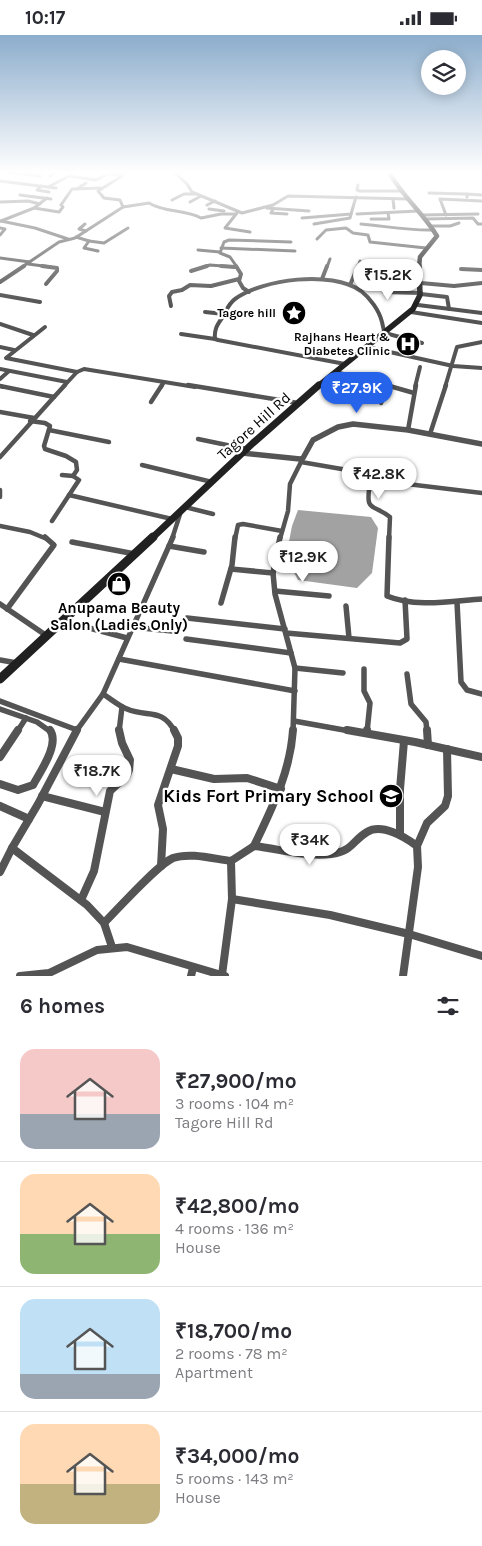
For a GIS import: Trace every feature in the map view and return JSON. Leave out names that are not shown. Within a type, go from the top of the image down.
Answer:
[{"type":"main road","points":[[423,216],[432,228]]},
{"type":"main road","name":"Tagore Hill Rd","points":[[0,679],[136,554],[244,451],[336,371],[418,305],[421,294],[420,257],[436,238],[432,228]]},
{"type":"street","points":[[0,221],[13,216]]},
{"type":"street","points":[[0,283],[59,242],[76,237],[109,216]]},
{"type":"street","points":[[197,216],[201,218],[211,216]]},
{"type":"street","points":[[235,216],[225,229],[250,231]]},
{"type":"street","points":[[302,218],[328,216]]},
{"type":"street","points":[[314,224],[320,221],[335,222],[351,216]]},
{"type":"street","points":[[371,219],[388,219],[388,216]]},
{"type":"street","points":[[438,216],[473,218],[478,224],[482,224]]},
{"type":"street","points":[[0,221],[35,228],[68,240]]},
{"type":"street","points":[[361,225],[415,231],[459,223]]},
{"type":"street","points":[[85,224],[79,229],[86,231]]},
{"type":"street","points":[[0,228],[5,229],[0,235]]},
{"type":"street","points":[[76,237],[104,243],[128,228]]},
{"type":"street","points":[[318,239],[326,230],[346,228],[353,233],[368,235],[370,242],[426,248]]},
{"type":"street","points":[[220,250],[224,242],[229,240],[291,242]]},
{"type":"street","points":[[88,241],[83,247],[98,251]]},
{"type":"street","points":[[198,250],[295,251]]},
{"type":"street","points":[[220,250],[230,257],[241,274],[239,279],[243,288],[249,292]]},
{"type":"street","points":[[0,258],[22,259],[28,263],[57,268],[57,271],[46,283]]},
{"type":"street","points":[[322,279],[330,259]]},
{"type":"street","points":[[350,285],[360,261]]},
{"type":"street","points":[[191,271],[210,265],[235,267]]},
{"type":"street","points":[[380,266],[419,271]]},
{"type":"street","points":[[460,269],[482,270]]},
{"type":"street","points":[[380,277],[384,291],[447,297],[449,309]]},
{"type":"street","points":[[171,306],[169,296],[172,292],[182,290],[190,285],[210,286],[239,279]]},
{"type":"street","points":[[215,339],[216,327],[234,300],[249,292],[267,286],[322,279],[350,285],[362,292],[378,308],[382,329],[385,333],[422,343]]},
{"type":"street","points":[[421,283],[455,286],[482,283]]},
{"type":"street","points":[[0,295],[40,303]]},
{"type":"street","points":[[418,305],[482,313]]},
{"type":"street","points":[[205,312],[224,314]]},
{"type":"street","points":[[411,312],[482,323]]},
{"type":"street","points":[[0,324],[34,335]]},
{"type":"street","points":[[45,327],[6,358],[76,372],[88,369],[298,403]]},
{"type":"street","points":[[181,334],[345,364]]},
{"type":"street","points":[[430,434],[459,346],[482,342]]},
{"type":"street","points":[[0,347],[14,351]]},
{"type":"street","points":[[367,347],[453,366],[482,368]]},
{"type":"street","points":[[408,430],[420,367]]},
{"type":"street","points":[[0,369],[67,382]]},
{"type":"street","points":[[0,379],[8,371]]},
{"type":"street","points":[[336,371],[387,387],[414,393]]},
{"type":"street","points":[[0,457],[76,372]]},
{"type":"street","points":[[151,402],[164,382]]},
{"type":"street","points":[[0,386],[54,397]]},
{"type":"street","points":[[381,403],[387,387]]},
{"type":"street","points":[[0,412],[48,424],[50,426],[45,449],[66,456],[76,462],[78,467],[73,476]]},
{"type":"street","points":[[104,923],[161,866],[173,858],[184,856],[231,861],[254,846],[281,789],[288,762],[294,721],[295,668],[274,591],[273,573],[275,556],[288,511],[290,484],[313,440],[345,425],[362,424],[408,430],[482,444]]},
{"type":"street","points":[[49,430],[109,442]]},
{"type":"street","points":[[198,439],[244,451],[302,460],[359,472],[371,481],[482,493]]},
{"type":"street","points":[[142,465],[212,482]]},
{"type":"street","points":[[52,521],[79,480],[73,476],[62,475]]},
{"type":"street","points":[[371,481],[370,507],[388,514],[390,517],[387,596],[394,599],[429,603],[482,599]]},
{"type":"street","points":[[0,490],[0,497]]},
{"type":"street","points":[[69,495],[172,519]]},
{"type":"street","points":[[0,872],[76,730],[103,694],[177,528],[183,509],[213,514]]},
{"type":"street","points":[[221,603],[231,569],[238,525],[243,524],[282,531]]},
{"type":"street","points":[[0,527],[40,535],[51,540],[54,545],[8,609]]},
{"type":"street","points":[[72,542],[136,554]]},
{"type":"street","points":[[169,546],[204,552]]},
{"type":"street","points":[[231,569],[273,573]]},
{"type":"street","points":[[274,591],[329,596]]},
{"type":"street","points":[[187,619],[400,643],[407,639],[405,600]]},
{"type":"street","points":[[457,602],[461,682],[467,690],[482,693]]},
{"type":"street","points":[[0,604],[47,636]]},
{"type":"street","points":[[346,606],[348,638]]},
{"type":"street","points":[[63,621],[127,638]]},
{"type":"street","points":[[132,627],[172,631]]},
{"type":"street","points":[[186,639],[291,653]]},
{"type":"street","points":[[119,659],[295,691]]},
{"type":"street","points":[[0,660],[17,663]]},
{"type":"street","points":[[295,668],[344,673]]},
{"type":"street","points":[[364,669],[364,691],[370,703],[367,733]]},
{"type":"street","points":[[407,674],[411,705],[426,722],[428,745]]},
{"type":"street","points":[[103,694],[122,707],[158,715],[169,721],[178,738],[176,755],[158,805],[163,829],[161,866]]},
{"type":"street","points":[[0,701],[76,730]]},
{"type":"street","points":[[81,900],[94,871],[110,791],[126,776],[130,769],[128,754],[120,740],[122,707]]},
{"type":"street","points":[[0,709],[42,724],[54,735],[52,748],[33,785],[18,790],[0,784]]},
{"type":"street","points":[[0,757],[26,718]]},
{"type":"street","points":[[294,721],[367,733],[482,757]]},
{"type":"street","points":[[400,834],[400,789],[404,741]]},
{"type":"street","points":[[403,976],[418,867],[417,846],[427,823],[444,806],[448,796],[447,749]]},
{"type":"street","points":[[171,769],[214,779],[247,778],[281,789]]},
{"type":"street","points":[[42,796],[105,813]]},
{"type":"street","points":[[0,806],[29,819]]},
{"type":"street","points":[[254,846],[300,854],[328,854],[351,847],[366,832],[372,830],[400,834],[417,846]]},
{"type":"street","points":[[12,848],[81,900],[104,923],[112,947]]},
{"type":"street","points":[[20,976],[49,973],[97,950],[127,947],[192,972],[224,976],[232,899],[231,861]]},
{"type":"street","points":[[232,899],[330,915],[409,934],[482,956]]},
{"type":"shaded area","points":[[298,510],[371,517],[378,528],[372,573],[357,588],[298,580],[286,557],[292,526]]},
{"type":"place","name":"Tagore hill","points":[[294,313]]},
{"type":"place","name":"Rajhans Heart & Diabetes Clinic","points":[[408,344]]},
{"type":"place","name":"Anupama Beauty Salon (Ladies Only)","points":[[119,584]]},
{"type":"place","name":"Kids Fort Primary School","points":[[391,796]]}]
